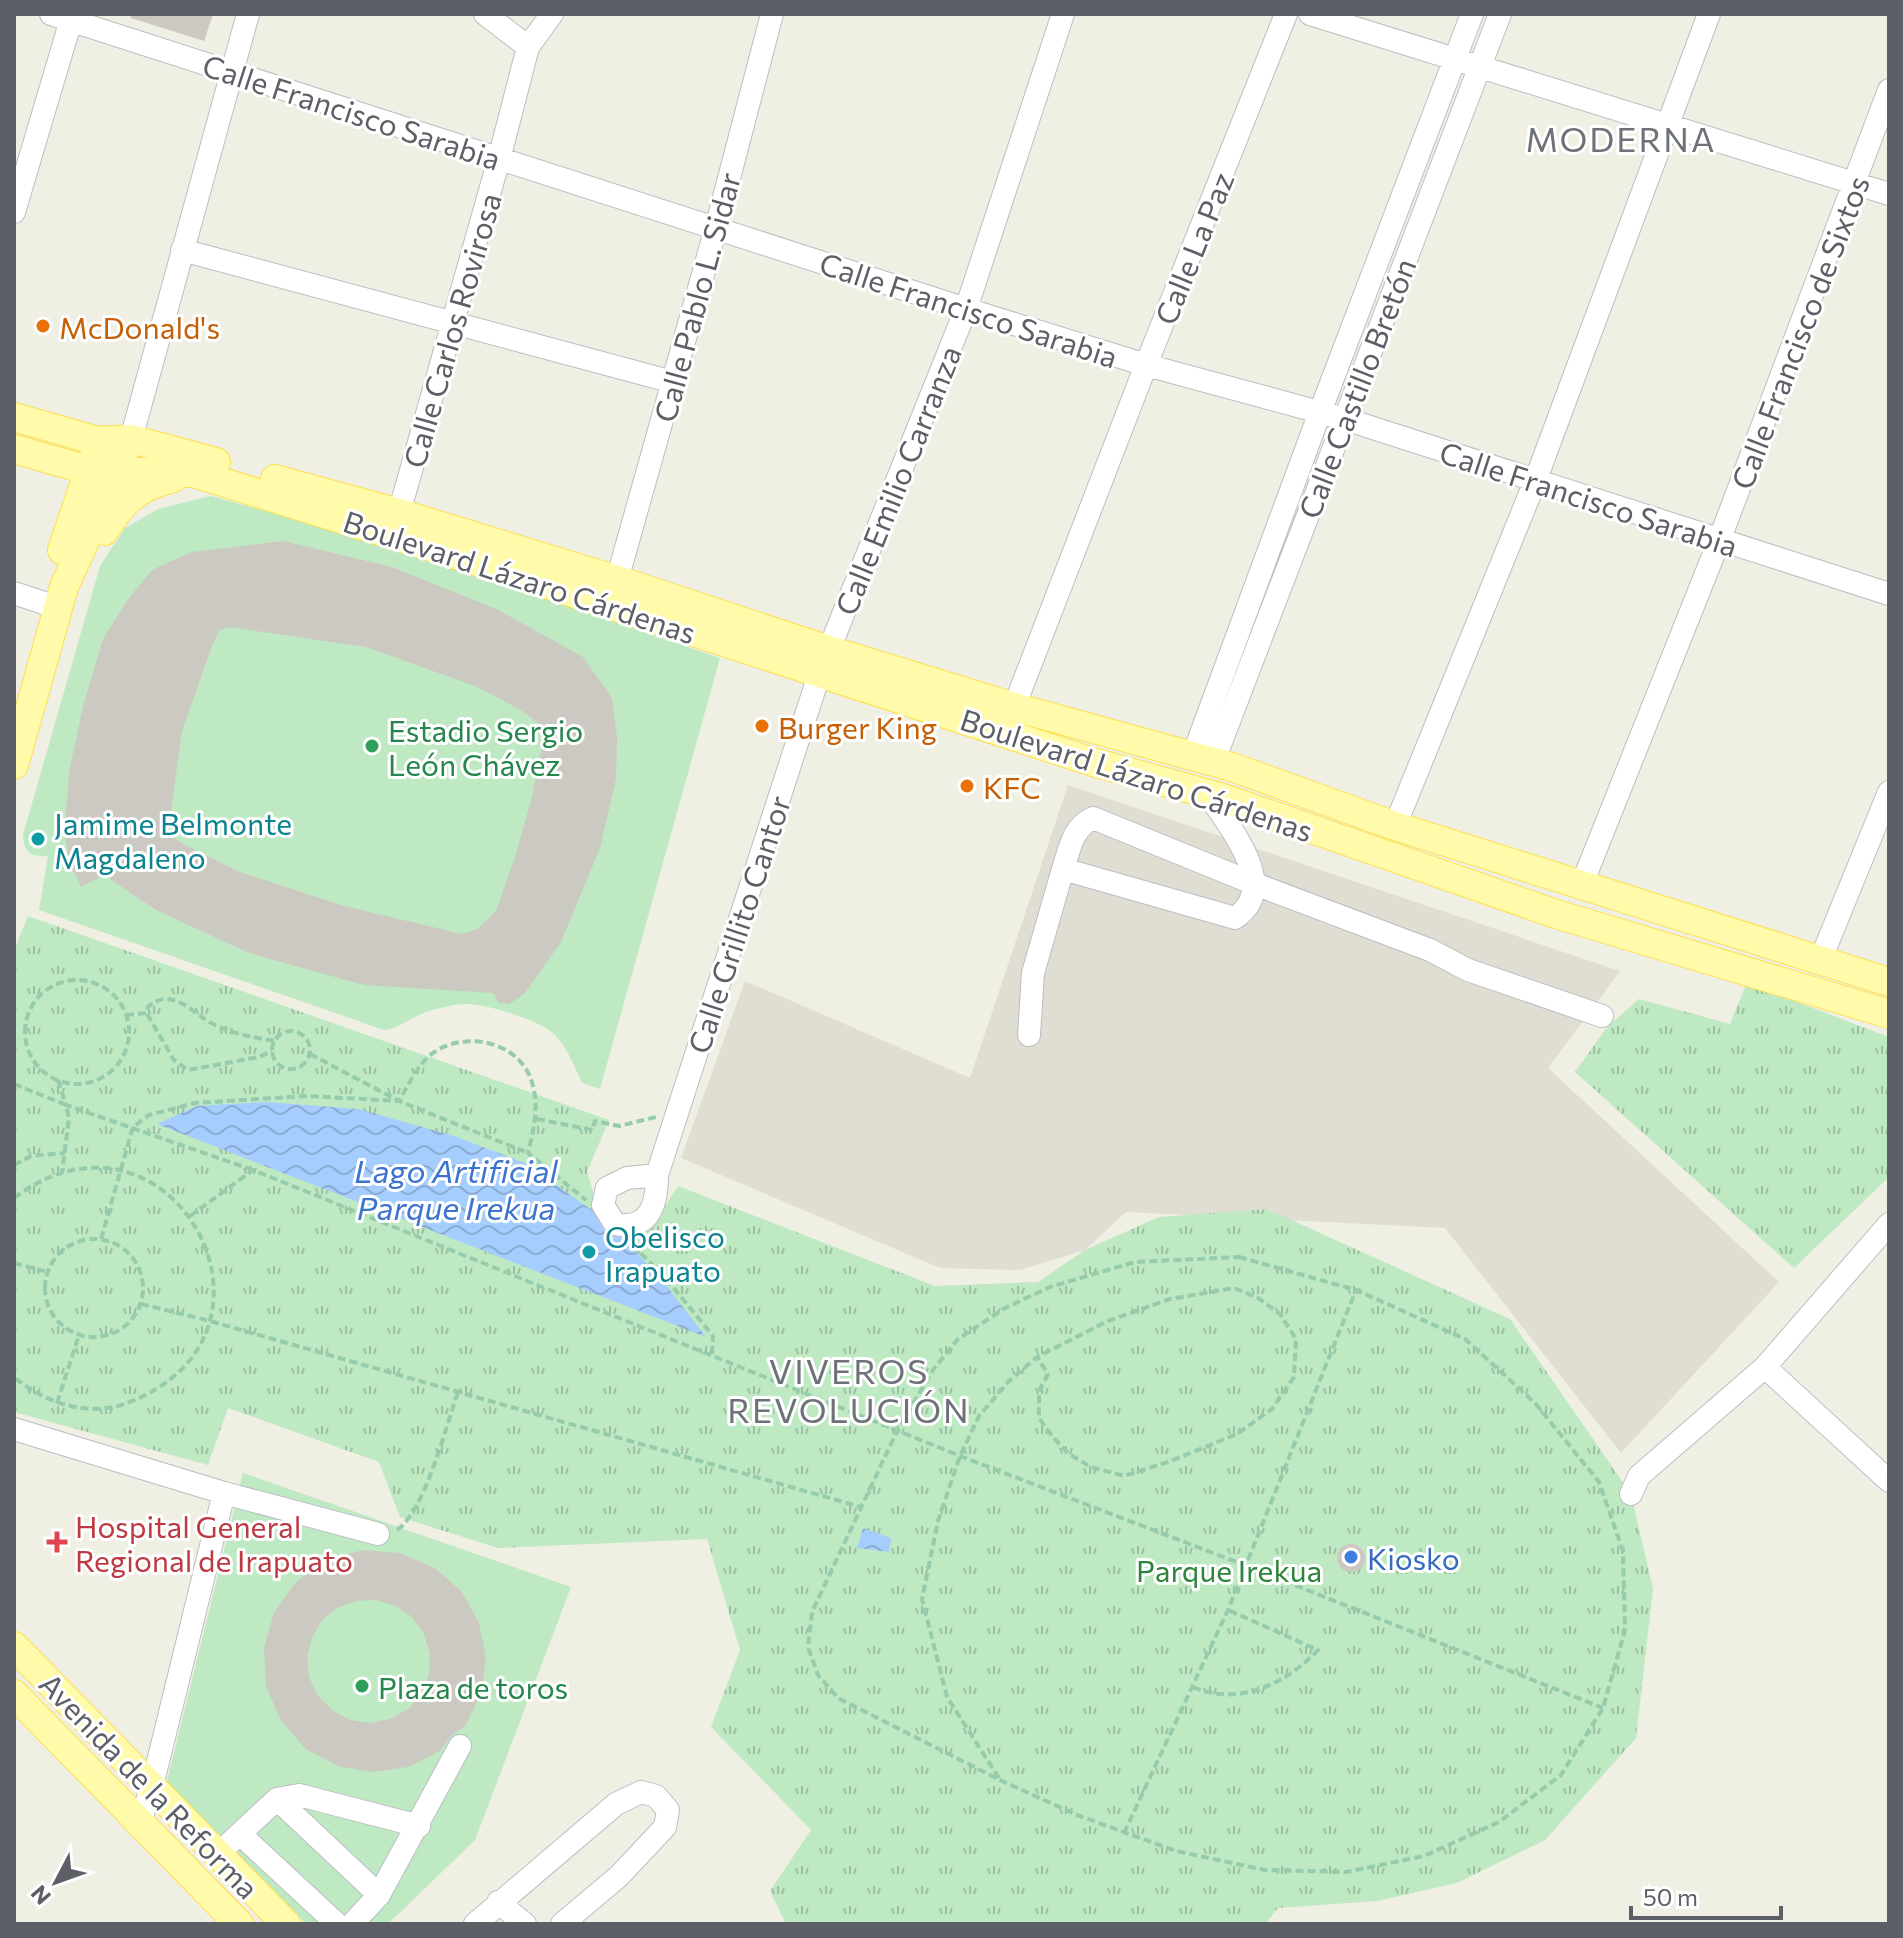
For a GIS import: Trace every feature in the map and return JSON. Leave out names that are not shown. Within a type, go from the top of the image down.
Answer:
[{"type":"main road","name":"Boulevard Lázaro Cárdenas","points":[[14,417],[98,441],[131,439],[399,513],[617,580],[1093,762],[1208,794],[1556,914],[1889,1014]]},
{"type":"main road","points":[[14,696],[104,471],[131,439]]},
{"type":"main road","points":[[98,441],[104,471]]},
{"type":"main road","name":"Boulevard Lázaro Cárdenas","points":[[14,449],[104,471],[193,473],[444,551],[824,661],[1014,707],[1232,767],[1395,826],[1889,982]]},
{"type":"main road","points":[[14,765],[54,595],[122,504],[133,494],[162,481],[193,473]]},
{"type":"main road","name":"Avenida de la Reforma","points":[[14,1646],[286,1924]]},
{"type":"main road","name":"Avenida de la Reforma","points":[[14,1694],[239,1924]]},
{"type":"street","points":[[131,439],[248,14]]},
{"type":"street","points":[[485,14],[528,47]]},
{"type":"street","name":"Calle Carlos Rovirosa","points":[[399,513],[528,47],[552,14]]},
{"type":"street","name":"Calle Pablo L. Sidar","points":[[617,580],[716,228],[772,14]]},
{"type":"street","name":"Calle Emilio Carranza","points":[[824,661],[966,309],[1063,14]]},
{"type":"street","name":"Calle La Paz","points":[[1014,707],[1286,14]]},
{"type":"street","points":[[1310,14],[1889,194]]},
{"type":"street","name":"Calle Castillo Bretón","points":[[1203,760],[1320,412],[1472,14]]},
{"type":"street","name":"Calle Castillo Bretón","points":[[1203,760],[1345,419],[1500,14]]},
{"type":"street","points":[[1395,826],[1536,479],[1709,14]]},
{"type":"street","points":[[14,212],[61,17]]},
{"type":"street","name":"Calle Francisco Sarabia","points":[[61,17],[966,309],[1146,365],[1345,419],[1889,594]]},
{"type":"street","name":"Calle Francisco de Sixtos","points":[[1582,884],[1719,541],[1889,90]]},
{"type":"street","points":[[182,250],[673,382]]},
{"type":"street","points":[[14,593],[54,595]]},
{"type":"street","name":"Calle Grillito Cantor","points":[[657,1175],[824,661]]},
{"type":"street","points":[[1820,961],[1889,792]]},
{"type":"street","points":[[1063,869],[1235,918],[1247,909],[1255,884],[1245,854],[1208,794]]},
{"type":"street","points":[[1029,1035],[1033,973],[1063,869],[1074,834],[1082,823],[1093,818],[1430,950],[1468,970],[1602,1016]]},
{"type":"street","points":[[1631,1494],[1639,1476],[1765,1367],[1889,1224]]},
{"type":"street","points":[[1765,1367],[1887,1474]]},
{"type":"street","points":[[14,1429],[224,1493],[378,1534]]},
{"type":"street","points":[[140,1822],[152,1786],[224,1493]]},
{"type":"street","points":[[352,1924],[379,1895],[460,1746]]},
{"type":"street","points":[[475,1924],[616,1804],[641,1792],[656,1796],[668,1810],[665,1827],[619,1876],[562,1924]]},
{"type":"street","points":[[218,1854],[277,1799],[299,1795],[419,1826]]},
{"type":"street","points":[[277,1799],[379,1895]]},
{"type":"street","points":[[240,1834],[337,1924]]},
{"type":"street","points":[[498,1902],[525,1924]]},
{"type":"path","points":[[82,980],[97,984],[120,1002],[126,1015],[128,1045],[113,1070],[101,1079],[72,1084],[58,1080],[34,1062],[25,1034],[26,1019],[32,1005],[53,985],[82,980]]},
{"type":"path","points":[[146,1013],[152,1003],[159,1000],[181,1000],[210,1023],[237,1034],[274,1041]]},
{"type":"path","points":[[126,1015],[146,1013]]},
{"type":"path","points":[[146,1013],[174,1060],[188,1070],[259,1057],[272,1051]]},
{"type":"path","points":[[292,1031],[302,1034],[309,1043],[310,1054],[304,1064],[295,1069],[284,1068],[276,1061],[272,1051],[274,1041],[282,1033],[292,1031]]},
{"type":"path","points":[[399,1101],[424,1061],[435,1051],[465,1041],[483,1041],[502,1048],[519,1060],[530,1077],[537,1119],[528,1153]]},
{"type":"path","points":[[310,1054],[399,1101],[528,1153],[592,1206]]},
{"type":"path","points":[[58,1080],[69,1118],[62,1172]]},
{"type":"path","points":[[14,1084],[253,1170],[960,1456],[1603,1708]]},
{"type":"path","points":[[101,1239],[133,1127],[149,1115],[195,1103],[308,1096],[399,1101]]},
{"type":"path","points":[[537,1119],[592,1130],[595,1121],[619,1126],[658,1117],[674,1120]]},
{"type":"path","points":[[14,1165],[31,1156],[65,1153]]},
{"type":"path","points":[[14,1198],[34,1183],[62,1172],[91,1167],[122,1171],[147,1180],[171,1196],[190,1216],[204,1240],[212,1266],[214,1293],[210,1321],[197,1350],[177,1375],[151,1394],[121,1405],[89,1408],[57,1403],[29,1389],[14,1377]]},
{"type":"path","points":[[190,1216],[253,1170]]},
{"type":"path","points":[[623,1236],[663,1275],[713,1336],[712,1354]]},
{"type":"path","points":[[101,1239],[118,1245],[135,1263],[143,1287],[141,1304],[131,1320],[116,1332],[98,1337],[79,1335],[62,1325],[50,1310],[45,1291],[48,1272],[55,1257],[68,1246],[84,1240],[101,1239]]},
{"type":"path","points":[[1239,1257],[1356,1290],[1465,1339],[1535,1403],[1599,1482],[1623,1551],[1625,1630],[1603,1708],[1561,1775],[1499,1822],[1424,1856],[1346,1872],[1265,1870],[1176,1851],[1124,1833],[1000,1780],[838,1698],[818,1675],[808,1647],[812,1612],[898,1429],[933,1370],[958,1339],[1005,1308],[1064,1283],[1135,1262],[1239,1257]]},
{"type":"path","points":[[14,1263],[48,1272]]},
{"type":"path","points":[[1000,1780],[947,1697],[922,1599],[938,1521],[960,1456],[979,1416],[1009,1381],[1037,1357],[1108,1321],[1158,1303],[1234,1288],[1258,1298],[1280,1314],[1296,1339],[1294,1377],[1272,1409],[1237,1434],[1124,1476],[1091,1467],[1069,1454],[1052,1436],[1039,1418],[1039,1391],[1048,1374],[1037,1357]]},
{"type":"path","points":[[1124,1833],[1247,1566],[1356,1290]]},
{"type":"path","points":[[141,1304],[861,1507]]},
{"type":"path","points":[[57,1403],[79,1335]]},
{"type":"path","points":[[378,1534],[398,1530],[409,1522],[458,1392]]},
{"type":"path","points":[[1192,1686],[1206,1693],[1235,1695],[1271,1685],[1299,1670],[1318,1650],[1228,1610]]},
{"type":"shaded area","points":[[1068,785],[1620,971],[1548,1068],[1779,1282],[1621,1453],[1445,1228],[1126,1212],[1085,1250],[1020,1270],[940,1268],[681,1158],[745,981],[970,1078]]},
{"type":"green space","name":"Estadio Sergio León Chávez","points":[[211,496],[398,548],[720,658],[600,1089],[582,1083],[567,1051],[554,1034],[537,1023],[512,1014],[475,1005],[456,1005],[429,1011],[384,1030],[39,910],[48,856],[30,853],[23,835],[100,566],[125,528],[158,509]]},
{"type":"green space","name":"Parque Irekua","points":[[28,916],[609,1120],[587,1172],[599,1211],[624,1235],[650,1230],[678,1186],[935,1286],[1038,1282],[1085,1250],[1159,1217],[1267,1209],[1510,1319],[1631,1494],[1653,1589],[1636,1738],[1545,1840],[1457,1883],[1377,1901],[1278,1908],[1265,1924],[786,1924],[770,1891],[811,1830],[711,1727],[740,1650],[707,1539],[498,1548],[400,1517],[379,1462],[228,1408],[208,1465],[14,1412],[14,950]]},
{"type":"green space","points":[[1747,983],[1889,1037],[1889,1177],[1794,1268],[1575,1072],[1607,1027],[1639,999],[1730,1024]]},
{"type":"green space","name":"Plaza de toros","points":[[243,1473],[571,1587],[475,1840],[388,1924],[306,1924],[166,1785]]},
{"type":"water","name":"Lago Artificial Parque Irekua","points":[[266,1102],[358,1109],[454,1136],[525,1163],[603,1218],[660,1277],[706,1337],[157,1124],[197,1106]]},
{"type":"water","points":[[863,1528],[891,1538],[889,1552],[857,1548]]},
{"type":"building","points":[[131,14],[213,14],[204,41],[131,18]]},
{"type":"building","points":[[283,541],[392,567],[496,609],[583,657],[612,698],[617,737],[616,779],[600,848],[561,942],[525,993],[509,1004],[499,1003],[493,993],[364,985],[249,953],[156,910],[104,875],[81,887],[69,862],[64,828],[70,768],[83,706],[103,639],[128,599],[152,570],[192,552]],"holes":[[[228,627],[366,647],[475,686],[519,709],[542,726],[543,740],[532,797],[515,857],[496,911],[477,929],[462,934],[344,906],[240,872],[171,835],[169,826],[182,731],[219,631]]]},
{"type":"building","name":"Kiosko","points":[[1351,1544],[1361,1548],[1365,1558],[1361,1568],[1351,1572],[1341,1568],[1337,1558],[1341,1548]]},
{"type":"building","points":[[363,1550],[400,1553],[435,1568],[462,1592],[479,1623],[486,1658],[481,1694],[465,1726],[452,1735],[440,1751],[408,1767],[373,1772],[338,1766],[306,1749],[281,1721],[266,1686],[264,1648],[274,1612],[296,1582],[326,1560]],"holes":[[[376,1600],[396,1606],[412,1617],[424,1634],[430,1654],[429,1674],[422,1694],[408,1709],[390,1719],[370,1723],[350,1720],[332,1710],[318,1696],[309,1677],[307,1657],[312,1638],[322,1620],[337,1608],[356,1601]]]},
{"type":"place","name":"McDonald's","points":[[43,326]]},
{"type":"place","name":"Burger King","points":[[762,726]]},
{"type":"place","name":"Estadio Sergio León Chávez","points":[[372,746]]},
{"type":"place","name":"KFC","points":[[967,786]]},
{"type":"place","name":"Jamime Belmonte Magdaleno","points":[[38,839]]},
{"type":"place","name":"Obelisco Irapuato","points":[[589,1252]]},
{"type":"place","name":"Hospital General Regional de Irapuato","points":[[57,1542]]},
{"type":"place","name":"Kiosko","points":[[1351,1557]]},
{"type":"place","name":"Plaza de toros","points":[[362,1686]]},
{"type":"district","name":"MODERNA","points":[[1621,138]]},
{"type":"district","name":"VIVEROS REVOLUCIÓN","points":[[849,1390]]}]
